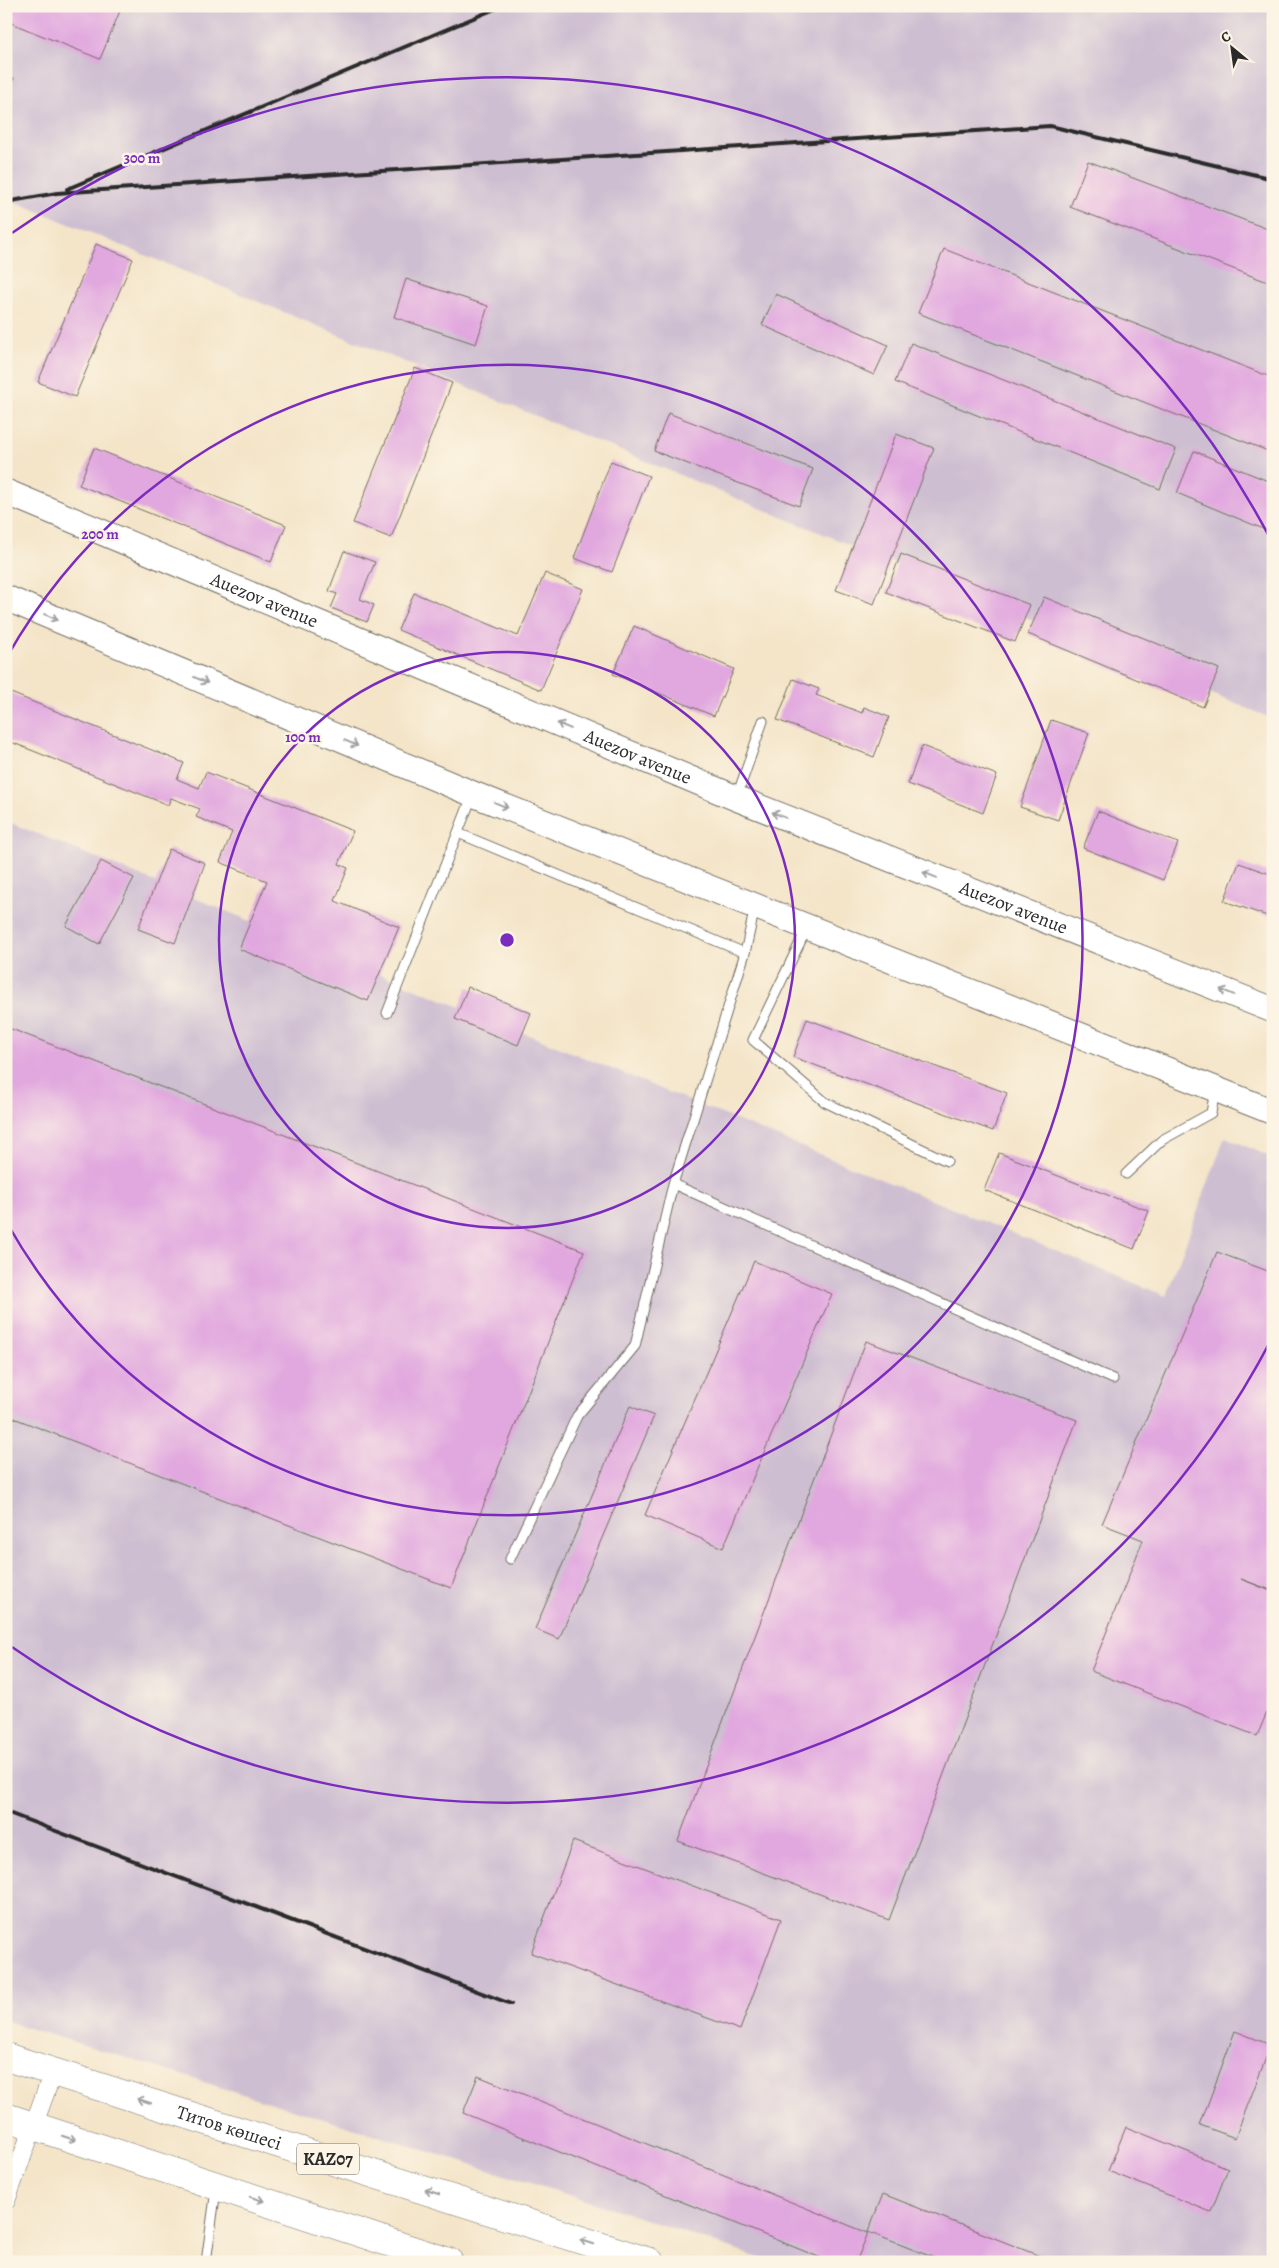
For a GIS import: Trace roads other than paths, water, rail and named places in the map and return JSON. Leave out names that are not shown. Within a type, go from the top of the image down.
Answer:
[{"type":"highway","name":"Титов көшесі","points":[[6,2057],[650,2262]]},
{"type":"highway","points":[[6,2117],[432,2259]]},
{"type":"main road","name":"Auezov avenue","points":[[6,492],[736,798],[1273,1010]]},
{"type":"main road","points":[[6,598],[473,794],[1273,1112]]},
{"type":"street","points":[[6,2201],[53,2072]]},
{"type":"lane","points":[[736,798],[763,721]]},
{"type":"lane","points":[[386,1013],[473,794]]},
{"type":"lane","points":[[458,833],[745,953]]},
{"type":"lane","points":[[510,1559],[577,1416],[635,1346],[673,1184],[745,953],[755,907]]},
{"type":"lane","points":[[807,928],[753,1040],[825,1102],[947,1161]]},
{"type":"lane","points":[[1126,1174],[1162,1140],[1211,1113],[1215,1089]]},
{"type":"lane","points":[[673,1184],[1113,1379]]},
{"type":"lane","points":[[206,2262],[217,2186]]},
{"type":"railway","points":[[67,189],[502,6]]},
{"type":"railway","points":[[6,202],[57,193],[1050,126],[1273,179]]},
{"type":"railway","points":[[6,1812],[511,2004]]}]
